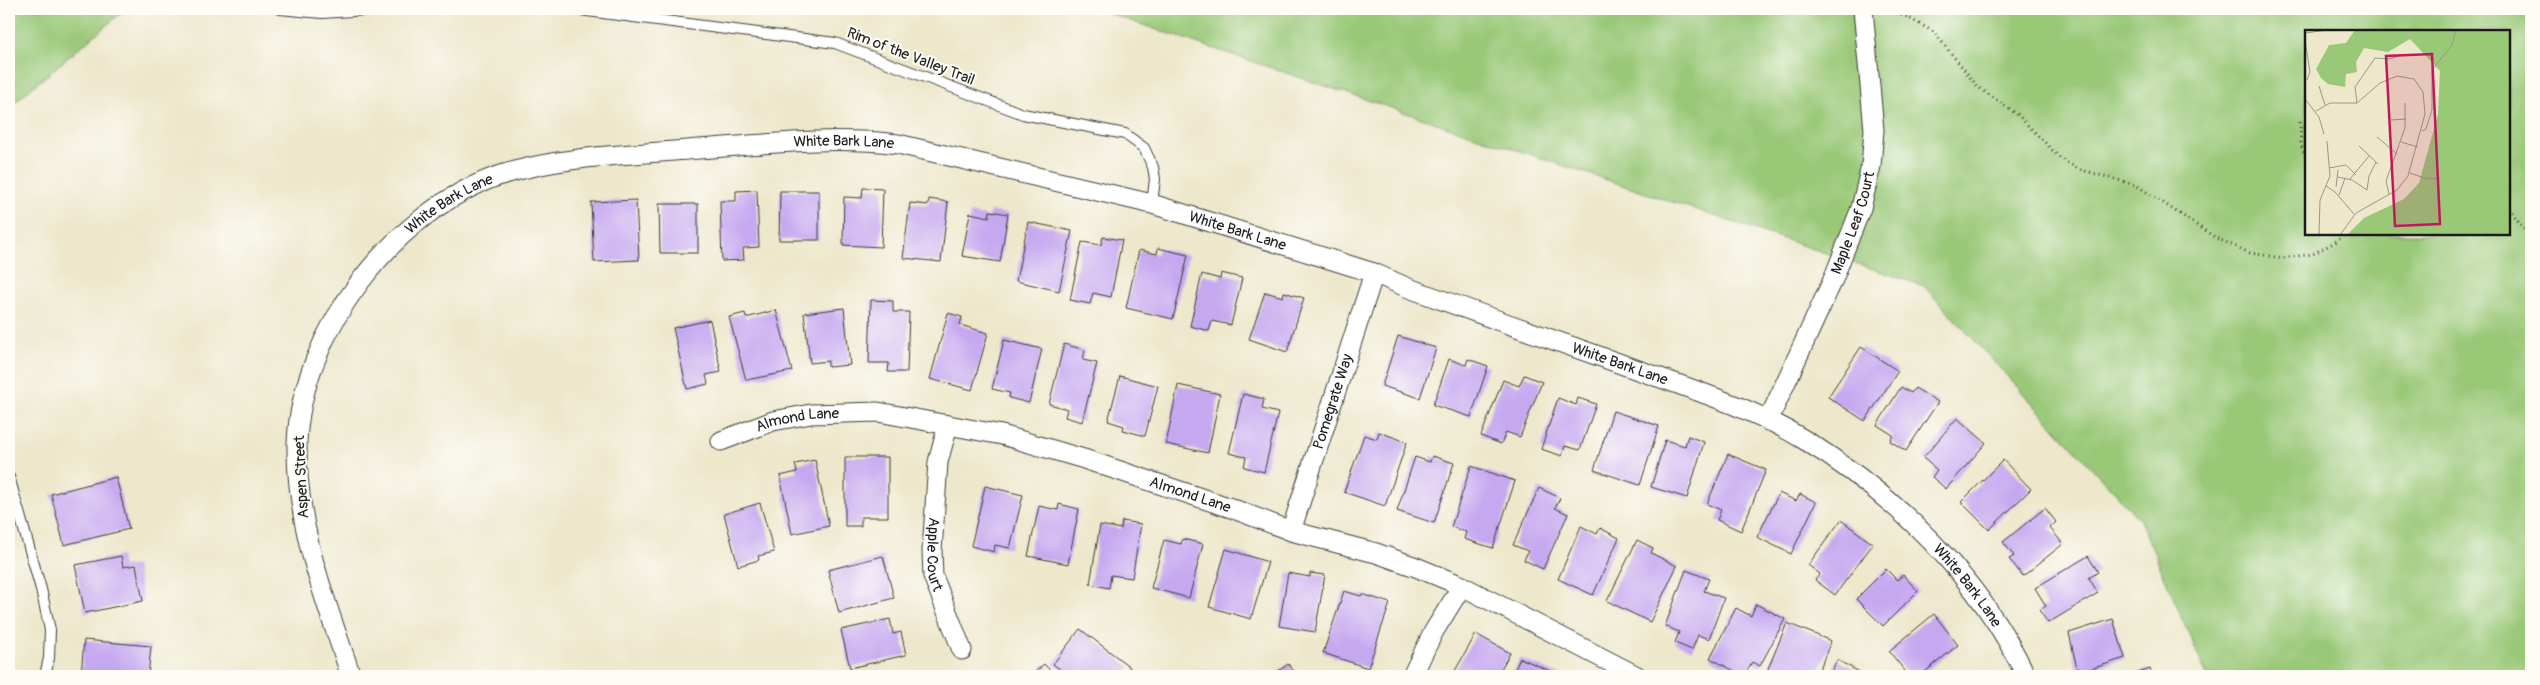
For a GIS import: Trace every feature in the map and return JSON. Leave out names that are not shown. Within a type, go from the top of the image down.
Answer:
[{"type":"street","name":"Maple Leaf Court","points":[[1768,421],[1832,282],[1861,208],[1871,166],[1874,130],[1863,9]]},
{"type":"street","name":"White Bark Lane","points":[[358,284],[411,227],[458,195],[500,176],[565,160],[769,143],[861,140],[898,144],[1152,204],[1374,273],[1406,287],[1737,406],[1802,439],[1869,484],[1939,548],[1997,623],[2026,676]]},
{"type":"street","name":"Pomegrate Way","points":[[1291,531],[1374,273]]},
{"type":"street","name":"Aspen Street","points":[[351,676],[304,531],[298,443],[302,405],[318,351],[339,310],[358,284]]},
{"type":"street","name":"Almond Lane","points":[[721,441],[772,421],[811,414],[878,412],[1002,435],[1084,459],[1231,508],[1291,531],[1376,554],[1462,586],[1636,676]]},
{"type":"street","name":"Apple Court","points":[[948,426],[938,462],[932,551],[933,576],[962,650]]},
{"type":"street","points":[[1412,676],[1434,631],[1462,586]]},
{"type":"lane","points":[[280,9],[322,13],[382,9]]},
{"type":"lane","name":"Rim of the Valley Trail","points":[[572,9],[835,43],[1023,114],[1125,134],[1144,148],[1153,167],[1155,179],[1152,204]]},
{"type":"lane","points":[[9,477],[41,589],[50,630],[49,658],[45,676]]},
{"type":"path","points":[[1881,9],[1908,17],[1934,32],[1978,87],[2017,114],[2060,158],[2078,169],[2136,185],[2216,238],[2250,253],[2283,258],[2313,254],[2337,241],[2344,235]]},
{"type":"path","points":[[2300,122],[2301,145],[2305,155]]},
{"type":"path","points":[[2510,209],[2531,239]]},
{"type":"green space","points":[[9,9],[126,9],[9,107]]},
{"type":"green space","points":[[1095,9],[2531,9],[2531,676],[2207,676],[2140,520],[1924,286]]},
{"type":"building","points":[[863,188],[883,189],[881,247],[843,245],[844,197],[862,198]]},
{"type":"building","points":[[757,190],[759,247],[743,248],[744,260],[722,261],[720,201],[736,201],[736,191]]},
{"type":"building","points":[[780,191],[819,191],[819,240],[779,240]]},
{"type":"building","points":[[929,199],[948,202],[941,262],[903,258],[910,203],[928,205]]},
{"type":"building","points":[[636,200],[639,260],[594,262],[591,202]]},
{"type":"building","points":[[659,204],[698,204],[698,253],[660,253]]},
{"type":"building","points":[[990,211],[1008,214],[1000,262],[962,256],[970,213],[989,217]]},
{"type":"building","points":[[1028,222],[1072,231],[1059,291],[1016,281]]},
{"type":"building","points":[[1103,237],[1122,240],[1111,297],[1093,293],[1090,304],[1070,300],[1082,242],[1101,245]]},
{"type":"building","points":[[1158,248],[1188,255],[1173,319],[1126,308],[1139,250],[1157,254]]},
{"type":"building","points":[[1221,273],[1242,278],[1231,325],[1212,321],[1209,331],[1190,326],[1202,274],[1220,279]]},
{"type":"building","points":[[1265,292],[1283,297],[1284,292],[1304,298],[1287,352],[1249,339]]},
{"type":"building","points":[[871,300],[893,301],[893,312],[909,312],[907,372],[888,372],[889,363],[869,363]]},
{"type":"building","points":[[844,308],[850,365],[828,367],[828,361],[810,363],[804,313]]},
{"type":"building","points":[[776,310],[792,371],[746,380],[729,317],[745,313],[746,318]]},
{"type":"building","points":[[948,313],[962,317],[960,325],[988,333],[972,390],[930,379]]},
{"type":"building","points":[[710,320],[721,372],[706,375],[708,384],[687,389],[673,328]]},
{"type":"building","points":[[1398,336],[1436,348],[1420,398],[1382,386]]},
{"type":"building","points":[[1004,340],[1042,349],[1029,403],[1009,398],[1010,393],[992,389]]},
{"type":"building","points":[[1064,344],[1085,350],[1083,360],[1097,363],[1082,422],[1065,417],[1067,409],[1049,404]]},
{"type":"building","points":[[1861,347],[1898,371],[1865,421],[1828,397]]},
{"type":"building","points":[[1449,359],[1466,365],[1468,359],[1488,366],[1471,417],[1433,405]]},
{"type":"building","points":[[1524,375],[1542,382],[1520,437],[1506,432],[1501,444],[1481,436],[1503,380],[1519,386]]},
{"type":"building","points":[[1120,376],[1158,386],[1145,436],[1123,430],[1124,426],[1108,421]]},
{"type":"building","points":[[1178,385],[1220,394],[1208,453],[1166,444]]},
{"type":"building","points":[[1901,387],[1911,393],[1915,388],[1938,402],[1906,451],[1890,441],[1893,435],[1877,425]]},
{"type":"building","points":[[1243,394],[1264,399],[1262,409],[1278,413],[1264,472],[1244,467],[1246,457],[1229,453]]},
{"type":"building","points":[[1558,398],[1576,405],[1578,398],[1596,404],[1580,450],[1565,446],[1562,456],[1541,449]]},
{"type":"building","points":[[1613,411],[1659,426],[1640,485],[1594,470]]},
{"type":"building","points":[[1957,418],[1986,443],[1946,489],[1932,477],[1937,470],[1923,458]]},
{"type":"building","points":[[1379,432],[1407,442],[1385,506],[1344,492],[1364,435],[1377,439]]},
{"type":"building","points":[[1688,436],[1704,442],[1687,498],[1651,487],[1665,440],[1685,446]]},
{"type":"building","points":[[1728,454],[1766,470],[1741,531],[1717,520],[1721,510],[1707,504]]},
{"type":"building","points":[[1432,456],[1454,463],[1434,523],[1397,511],[1415,457],[1430,462]]},
{"type":"building","points":[[845,457],[888,457],[888,517],[861,517],[861,526],[845,526]]},
{"type":"building","points":[[815,460],[829,526],[792,534],[780,476],[797,472],[795,464]]},
{"type":"building","points":[[2003,460],[2031,489],[1989,530],[1961,502]]},
{"type":"building","points":[[1471,466],[1515,481],[1493,548],[1464,539],[1466,532],[1451,527]]},
{"type":"building","points":[[116,477],[129,529],[64,545],[51,494]]},
{"type":"building","points":[[985,486],[1023,495],[1010,548],[995,545],[994,552],[971,546]]},
{"type":"building","points":[[1539,488],[1560,498],[1555,508],[1568,514],[1543,569],[1524,560],[1528,551],[1513,545]]},
{"type":"building","points":[[1779,493],[1796,501],[1800,494],[1816,502],[1791,554],[1757,537]]},
{"type":"building","points":[[760,503],[774,552],[758,556],[759,560],[738,566],[724,514]]},
{"type":"building","points":[[1059,504],[1079,509],[1068,564],[1028,556],[1039,506],[1058,510]]},
{"type":"building","points":[[2045,508],[2056,522],[2050,528],[2063,544],[2023,576],[2009,559],[2014,556],[2003,542]]},
{"type":"building","points":[[1841,520],[1873,544],[1835,595],[1815,580],[1820,574],[1808,565]]},
{"type":"building","points":[[1122,521],[1141,524],[1132,578],[1111,575],[1109,588],[1090,584],[1100,525],[1121,529]]},
{"type":"building","points":[[1581,526],[1597,534],[1600,528],[1619,538],[1593,595],[1558,579]]},
{"type":"building","points":[[1183,539],[1203,544],[1189,598],[1151,588],[1164,540],[1181,544]]},
{"type":"building","points":[[1637,540],[1653,548],[1651,553],[1677,566],[1650,622],[1607,601]]},
{"type":"building","points":[[1226,549],[1268,562],[1251,619],[1209,607]]},
{"type":"building","points":[[121,556],[123,567],[136,565],[143,601],[85,613],[75,565]]},
{"type":"building","points":[[883,556],[894,598],[839,613],[828,570]]},
{"type":"building","points":[[2088,556],[2098,572],[2089,578],[2098,593],[2048,623],[2039,610],[2046,606],[2035,588]]},
{"type":"building","points":[[1886,569],[1897,580],[1903,575],[1918,591],[1883,626],[1856,599]]},
{"type":"building","points":[[1686,570],[1709,579],[1704,591],[1724,598],[1709,639],[1698,635],[1692,650],[1675,643],[1679,632],[1665,626]]},
{"type":"building","points":[[1288,573],[1310,577],[1310,573],[1325,575],[1315,632],[1279,626]]},
{"type":"building","points":[[1344,591],[1361,596],[1362,594],[1390,603],[1368,668],[1323,653]]},
{"type":"building","points":[[1756,604],[1785,619],[1760,666],[1752,662],[1744,676],[1710,658],[1736,608],[1751,616]]},
{"type":"building","points":[[1934,614],[1958,645],[1920,676],[1909,676],[1889,651]]},
{"type":"building","points":[[890,619],[893,634],[901,632],[906,655],[850,668],[841,630]]},
{"type":"building","points":[[2113,619],[2125,658],[2078,673],[2069,633]]},
{"type":"building","points":[[1787,623],[1831,641],[1817,676],[1765,676]]},
{"type":"building","points":[[1080,629],[1130,667],[1123,676],[1069,676],[1053,664]]},
{"type":"building","points":[[1476,634],[1510,653],[1497,676],[1452,676]]},
{"type":"building","points":[[84,640],[151,646],[148,676],[81,676]]},
{"type":"building","points":[[1520,658],[1562,676],[1512,676]]},
{"type":"building","points":[[1837,660],[1867,676],[1829,676]]},
{"type":"building","points":[[1044,664],[1055,676],[1031,676]]},
{"type":"building","points":[[1288,664],[1298,676],[1272,676]]},
{"type":"building","points":[[2150,669],[2153,676],[2129,676]]}]
